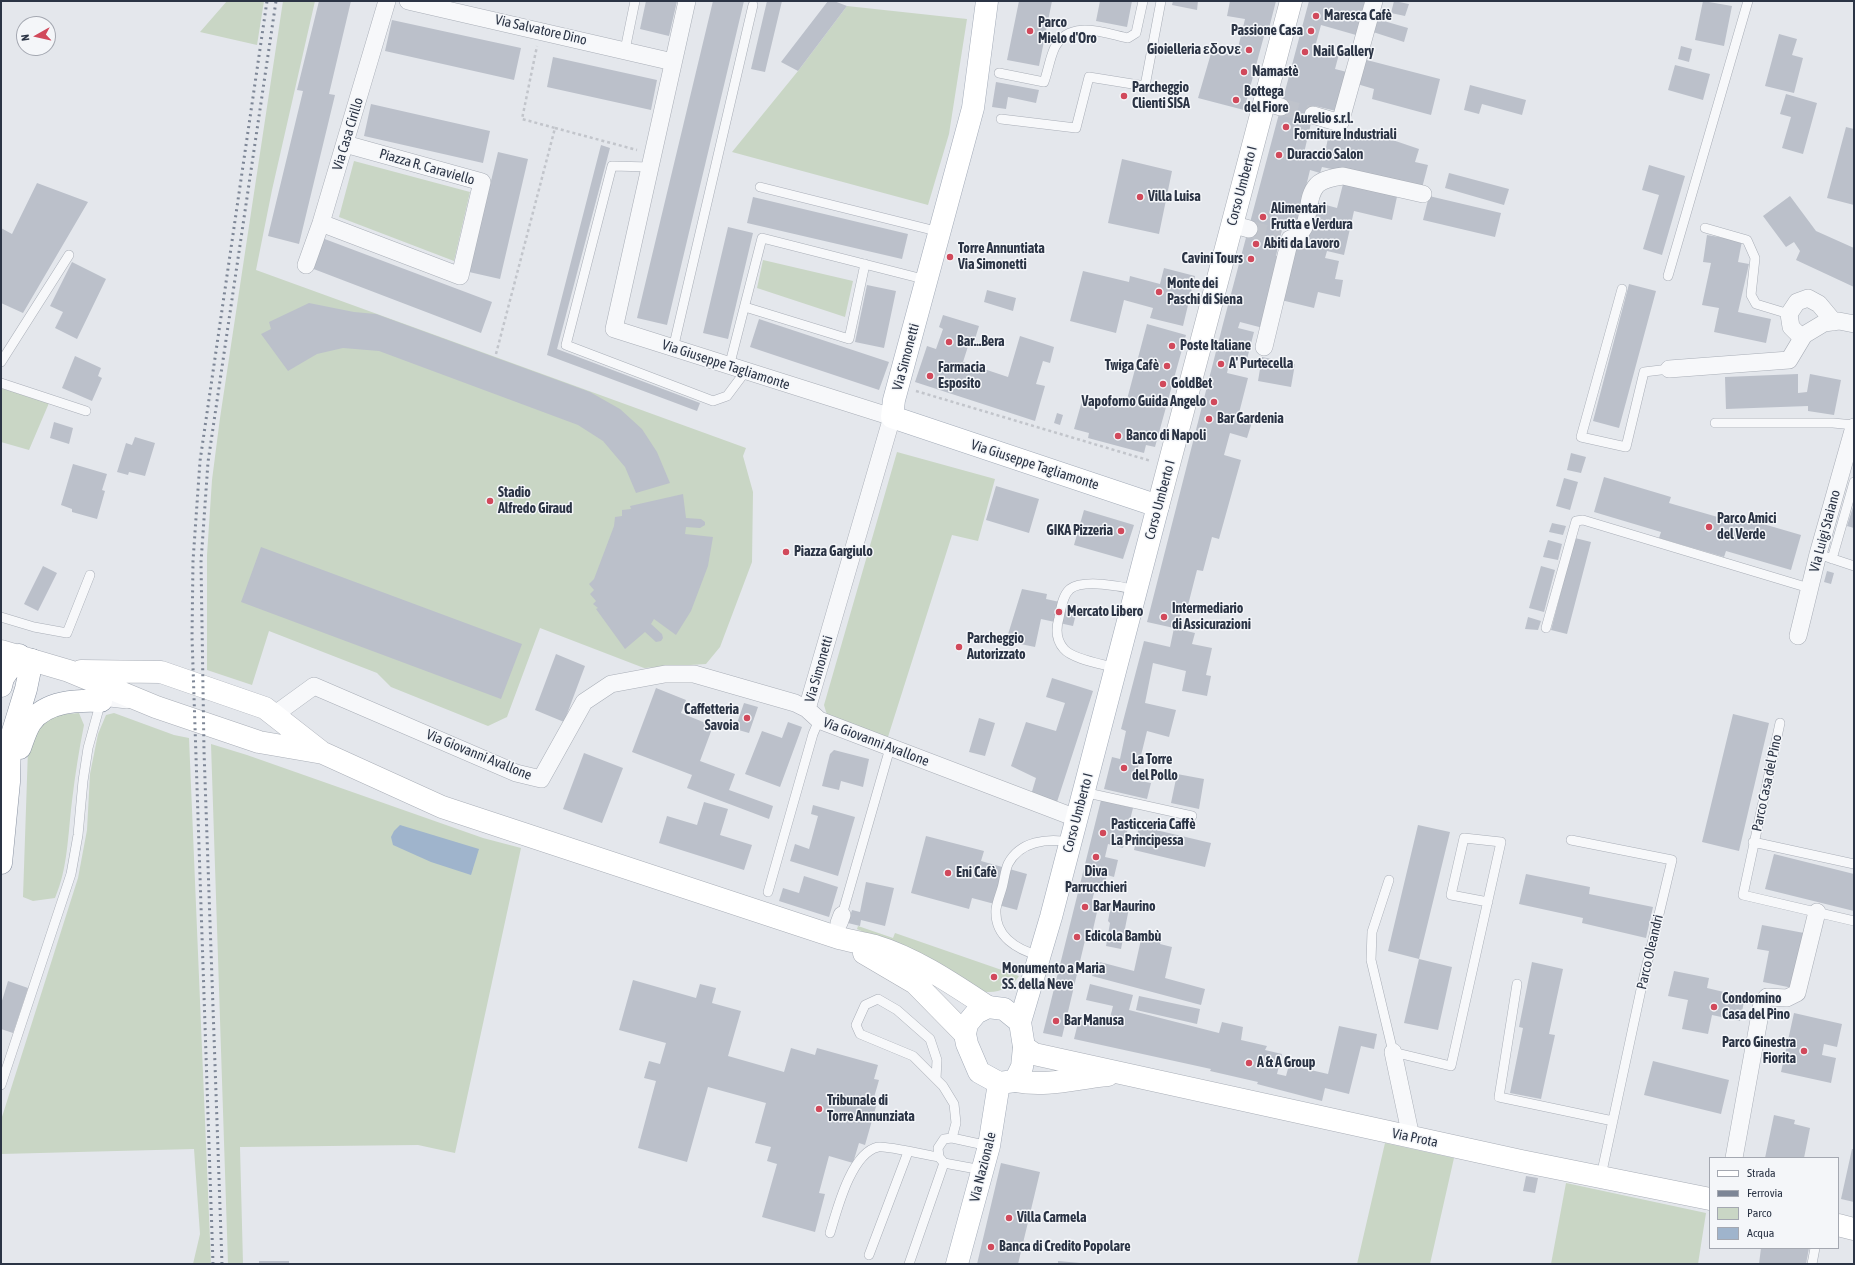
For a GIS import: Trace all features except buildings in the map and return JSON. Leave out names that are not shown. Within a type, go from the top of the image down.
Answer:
[{"type":"main road","name":"Via Simonetti","points":[[892,417],[894,400],[973,108],[987,1]]},
{"type":"main road","name":"Corso Umberto I","points":[[1007,1082],[1022,1067],[1024,1047],[1004,1013],[1036,965],[1070,842],[1158,506],[1240,226],[1273,104],[1291,1]]},
{"type":"main road","name":"Via Giuseppe Tagliamonte","points":[[892,417],[1158,506]]},
{"type":"main road","points":[[17,655],[69,671],[156,707],[259,742],[323,753]]},
{"type":"main road","points":[[1,686],[3,678],[17,655]]},
{"type":"main road","points":[[1,862],[9,782],[10,741],[26,689],[17,655]]},
{"type":"main road","points":[[69,671],[161,672],[265,708],[323,753],[442,807],[840,925],[875,946],[896,954],[1004,1013]]},
{"type":"main road","points":[[9,782],[30,722],[40,712],[56,705],[71,701],[101,701]]},
{"type":"main road","points":[[840,925],[915,983],[965,1034]]},
{"type":"main road","points":[[1004,1013],[976,1013],[967,1024],[965,1034],[967,1044],[979,1072],[1007,1082],[1051,1084],[1091,1077],[1121,1074]]},
{"type":"main road","name":"Via Prota","points":[[1024,1047],[1034,1054],[1121,1074],[1411,1137],[1709,1199]]},
{"type":"main road","name":"Via Nazionale","points":[[958,1264],[982,1170],[1007,1082]]},
{"type":"main road","points":[[1839,1225],[1854,1229]]},
{"type":"street","name":"Via Casa Cirillo","points":[[306,265],[321,223],[387,1]]},
{"type":"street","name":"Via Salvatore Dino","points":[[408,1],[464,7],[540,30],[673,62]]},
{"type":"street","name":"Via Giuseppe Tagliamonte","points":[[688,1],[673,62],[614,329],[892,417]]},
{"type":"street","points":[[1313,116],[1340,123],[1374,1]]},
{"type":"street","name":"Piazza R. Caraviello","points":[[321,223],[460,276],[482,182],[345,144]]},
{"type":"street","points":[[1264,347],[1285,238],[1298,237],[1303,231],[1313,191],[1318,184],[1334,177],[1344,176],[1423,194]]},
{"type":"street","points":[[1802,338],[1791,327],[1789,314],[1797,302],[1808,298],[1819,304],[1834,322]]},
{"type":"street","points":[[1669,369],[1789,360],[1804,335],[1824,323],[1839,321],[1854,324]]},
{"type":"street","name":"Via Simonetti","points":[[813,714],[892,417]]},
{"type":"street","name":"Via Luigi Staiano","points":[[1798,636],[1809,588],[1825,556],[1854,426]]},
{"type":"street","name":"Via Giovanni Avallone","points":[[274,715],[314,686],[516,773],[541,779],[584,702],[611,684],[665,674],[694,674],[721,680],[813,714],[890,748],[1076,818]]},
{"type":"street","points":[[1734,1157],[1762,1003],[1766,998],[1787,998],[1797,993],[1817,912]]},
{"type":"street","points":[[1393,1052],[1411,1137]]},
{"type":"lane","points":[[625,50],[636,1]]},
{"type":"lane","points":[[999,73],[1044,82],[1055,47],[1063,36],[1075,30],[1087,29],[1128,38],[1136,33],[1143,1]]},
{"type":"lane","points":[[1001,119],[1076,128],[1089,77],[1144,86],[1161,1]]},
{"type":"lane","points":[[1668,276],[1748,1]]},
{"type":"lane","points":[[673,348],[754,5]]},
{"type":"lane","points":[[651,160],[612,166],[566,345],[713,401],[727,396],[737,369],[745,307],[762,238],[927,280]]},
{"type":"lane","points":[[760,187],[940,232]]},
{"type":"lane","points":[[1705,228],[1747,240],[1755,258],[1751,294],[1756,304],[1789,314]]},
{"type":"lane","points":[[1,362],[69,255]]},
{"type":"lane","points":[[745,307],[848,339],[865,264]]},
{"type":"lane","points":[[1622,289],[1581,436],[1626,448],[1644,372],[1669,369]]},
{"type":"lane","points":[[1,383],[86,411]]},
{"type":"lane","points":[[1715,423],[1833,423],[1854,426]]},
{"type":"lane","points":[[1854,482],[1825,556],[1854,566]]},
{"type":"lane","points":[[1546,628],[1576,521],[1583,520],[1809,588]]},
{"type":"lane","points":[[1,617],[34,627],[67,633],[90,575]]},
{"type":"lane","points":[[1116,668],[1074,656],[1064,650],[1057,637],[1056,628],[1064,598],[1070,589],[1082,584],[1123,586],[1136,590]]},
{"type":"lane","points":[[1,1085],[71,874],[78,835],[88,748],[101,701],[156,707]]},
{"type":"lane","points":[[768,892],[813,734],[813,714]]},
{"type":"lane","name":"Parco Casa del Pino","points":[[1780,723],[1753,842],[1743,895],[1854,921]]},
{"type":"lane","points":[[840,925],[890,748]]},
{"type":"lane","points":[[1083,792],[1192,816]]},
{"type":"lane","points":[[1389,880],[1372,932],[1371,960],[1393,1052],[1450,1066],[1502,842],[1464,838],[1451,895],[1488,902]]},
{"type":"lane","points":[[1036,965],[1024,951],[1012,944],[1002,933],[997,920],[996,909],[1008,865],[1016,853],[1030,844],[1046,840],[1070,842]]},
{"type":"lane","name":"Parco Oleandri","points":[[1571,840],[1672,860],[1600,1176]]},
{"type":"lane","name":"Parco Casa del Pino","points":[[1753,842],[1854,864]]},
{"type":"lane","points":[[1516,984],[1499,1097],[1613,1121]]},
{"type":"lane","points":[[936,1079],[937,1060],[930,1039],[897,1010],[878,998],[865,1005],[856,1025],[860,1034],[913,1056],[936,1079],[943,1086],[954,1104],[956,1123],[952,1138]]},
{"type":"lane","points":[[909,1264],[942,1160],[938,1148],[944,1138],[952,1138],[989,1146]]},
{"type":"lane","points":[[830,1233],[848,1178],[866,1153],[879,1147],[908,1152],[982,1170]]},
{"type":"lane","points":[[869,1255],[908,1152]]},
{"type":"lane","points":[[1812,1264],[1815,1249]]},
{"type":"path","points":[[540,30],[522,119],[555,128],[651,160]]},
{"type":"path","points":[[496,354],[555,128]]},
{"type":"path","points":[[910,389],[1158,463]]},
{"type":"green space","points":[[227,1],[264,1],[257,45],[200,32]]},
{"type":"green space","name":"Stadio Alfredo Giraud","points":[[283,1],[315,1],[272,190],[256,270],[746,448],[743,456],[753,492],[752,562],[720,647],[706,664],[644,668],[540,628],[507,717],[488,726],[391,687],[377,673],[269,631],[252,685],[207,670],[207,555],[212,480]]},
{"type":"green space","points":[[847,6],[967,19],[949,134],[928,205],[732,152],[798,71]]},
{"type":"green space","points":[[354,161],[470,192],[454,261],[339,217]]},
{"type":"green space","points":[[763,260],[853,281],[845,317],[757,288]]},
{"type":"green space","points":[[1,388],[49,403],[29,450],[1,442]]},
{"type":"green space","points":[[897,452],[995,479],[978,541],[952,535],[887,740],[827,715],[824,705]]},
{"type":"green space","points":[[79,713],[84,725],[76,772],[63,875],[55,898],[33,901],[23,897],[28,749],[33,733],[37,726],[42,722],[54,716]]},
{"type":"green space","points":[[114,713],[174,735],[189,738],[211,1264],[193,1264],[200,1234],[194,1149],[1,1154],[1,1120],[78,878],[87,830],[90,774],[98,734],[106,715]]},
{"type":"green space","points":[[211,744],[247,755],[483,838],[521,848],[455,1153],[418,1145],[240,1147],[243,1264],[228,1264]]},
{"type":"green space","points":[[858,926],[893,938],[895,933],[1019,976],[1009,986],[992,992],[969,987],[904,951],[857,929]]},
{"type":"green space","points":[[1385,1143],[1454,1158],[1430,1264],[1357,1264]]},
{"type":"green space","points":[[1566,1183],[1706,1213],[1698,1264],[1551,1264]]},
{"type":"water","points":[[400,825],[479,849],[471,875],[431,862],[393,845],[391,837]]},
{"type":"tunnel","points":[[1281,107],[1313,115]]},
{"type":"tunnel","points":[[1249,229],[1280,237]]},
{"type":"railway","points":[[213,1264],[192,637],[193,561],[200,461],[267,1]]},
{"type":"railway","points":[[222,1264],[204,751],[201,562],[208,462],[276,1]]},
{"type":"place","name":"Maresca Cafè","points":[[1316,16]]},
{"type":"place","name":"Parco Mielo d'Oro","points":[[1030,31]]},
{"type":"place","name":"Passione Casa","points":[[1311,31]]},
{"type":"place","name":"Gioielleria εδονε","points":[[1249,50]]},
{"type":"place","name":"Nail Gallery","points":[[1305,52]]},
{"type":"place","name":"Namastè","points":[[1244,72]]},
{"type":"place","name":"Parcheggio Clienti SISA","points":[[1124,96]]},
{"type":"place","name":"Bottega del Fiore","points":[[1236,100]]},
{"type":"place","name":"Aurelio s.r.l. Forniture Industriali","points":[[1286,127]]},
{"type":"place","name":"Duraccio Salon","points":[[1279,155]]},
{"type":"place","name":"Villa Luisa","points":[[1140,197]]},
{"type":"place","name":"Alimentari Frutta e Verdura","points":[[1263,217]]},
{"type":"place","name":"Abiti da Lavoro","points":[[1256,244]]},
{"type":"place","name":"Torre Annuntiata Via Simonetti","points":[[950,257]]},
{"type":"place","name":"Cavini Tours","points":[[1251,259]]},
{"type":"place","name":"Monte dei Paschi di Siena","points":[[1159,292]]},
{"type":"place","name":"Bar...Bera","points":[[949,342]]},
{"type":"place","name":"Poste Italiane","points":[[1172,346]]},
{"type":"place","name":"A' Purtecella","points":[[1221,364]]},
{"type":"place","name":"Twiga Cafè","points":[[1167,366]]},
{"type":"place","name":"Farmacia Esposito","points":[[930,376]]},
{"type":"place","name":"GoldBet","points":[[1163,384]]},
{"type":"place","name":"Vapoforno Guida Angelo","points":[[1214,402]]},
{"type":"place","name":"Bar Gardenia","points":[[1209,419]]},
{"type":"place","name":"Banco di Napoli","points":[[1118,436]]},
{"type":"place","name":"Stadio Alfredo Giraud","points":[[490,501]]},
{"type":"place","name":"Parco Amici del Verde","points":[[1709,527]]},
{"type":"place","name":"GIKA Pizzeria","points":[[1121,531]]},
{"type":"place","name":"Piazza Gargiulo","points":[[786,552]]},
{"type":"place","name":"Mercato Libero","points":[[1059,612]]},
{"type":"place","name":"Intermediario di Assicurazioni","points":[[1164,617]]},
{"type":"place","name":"Parcheggio Autorizzato","points":[[959,647]]},
{"type":"place","name":"Caffetteria Savoia","points":[[747,718]]},
{"type":"place","name":"La Torre del Pollo","points":[[1124,768]]},
{"type":"place","name":"Pasticceria Caffè La Principessa","points":[[1103,833]]},
{"type":"place","name":"Diva Parrucchieri","points":[[1096,857]]},
{"type":"place","name":"Eni Cafè","points":[[948,873]]},
{"type":"place","name":"Bar Maurino","points":[[1085,907]]},
{"type":"place","name":"Edicola Bambù","points":[[1077,937]]},
{"type":"place","name":"Monumento a Maria SS. della Neve","points":[[994,977]]},
{"type":"place","name":"Condomino Casa del Pino","points":[[1714,1007]]},
{"type":"place","name":"Bar Manusa","points":[[1056,1021]]},
{"type":"place","name":"Parco Ginestra Fiorita","points":[[1804,1051]]},
{"type":"place","name":"A & A Group","points":[[1249,1063]]},
{"type":"place","name":"Tribunale di Torre Annunziata","points":[[819,1109]]},
{"type":"place","name":"Villa Carmela","points":[[1009,1218]]},
{"type":"place","name":"Banca di Credito Popolare","points":[[991,1247]]}]
